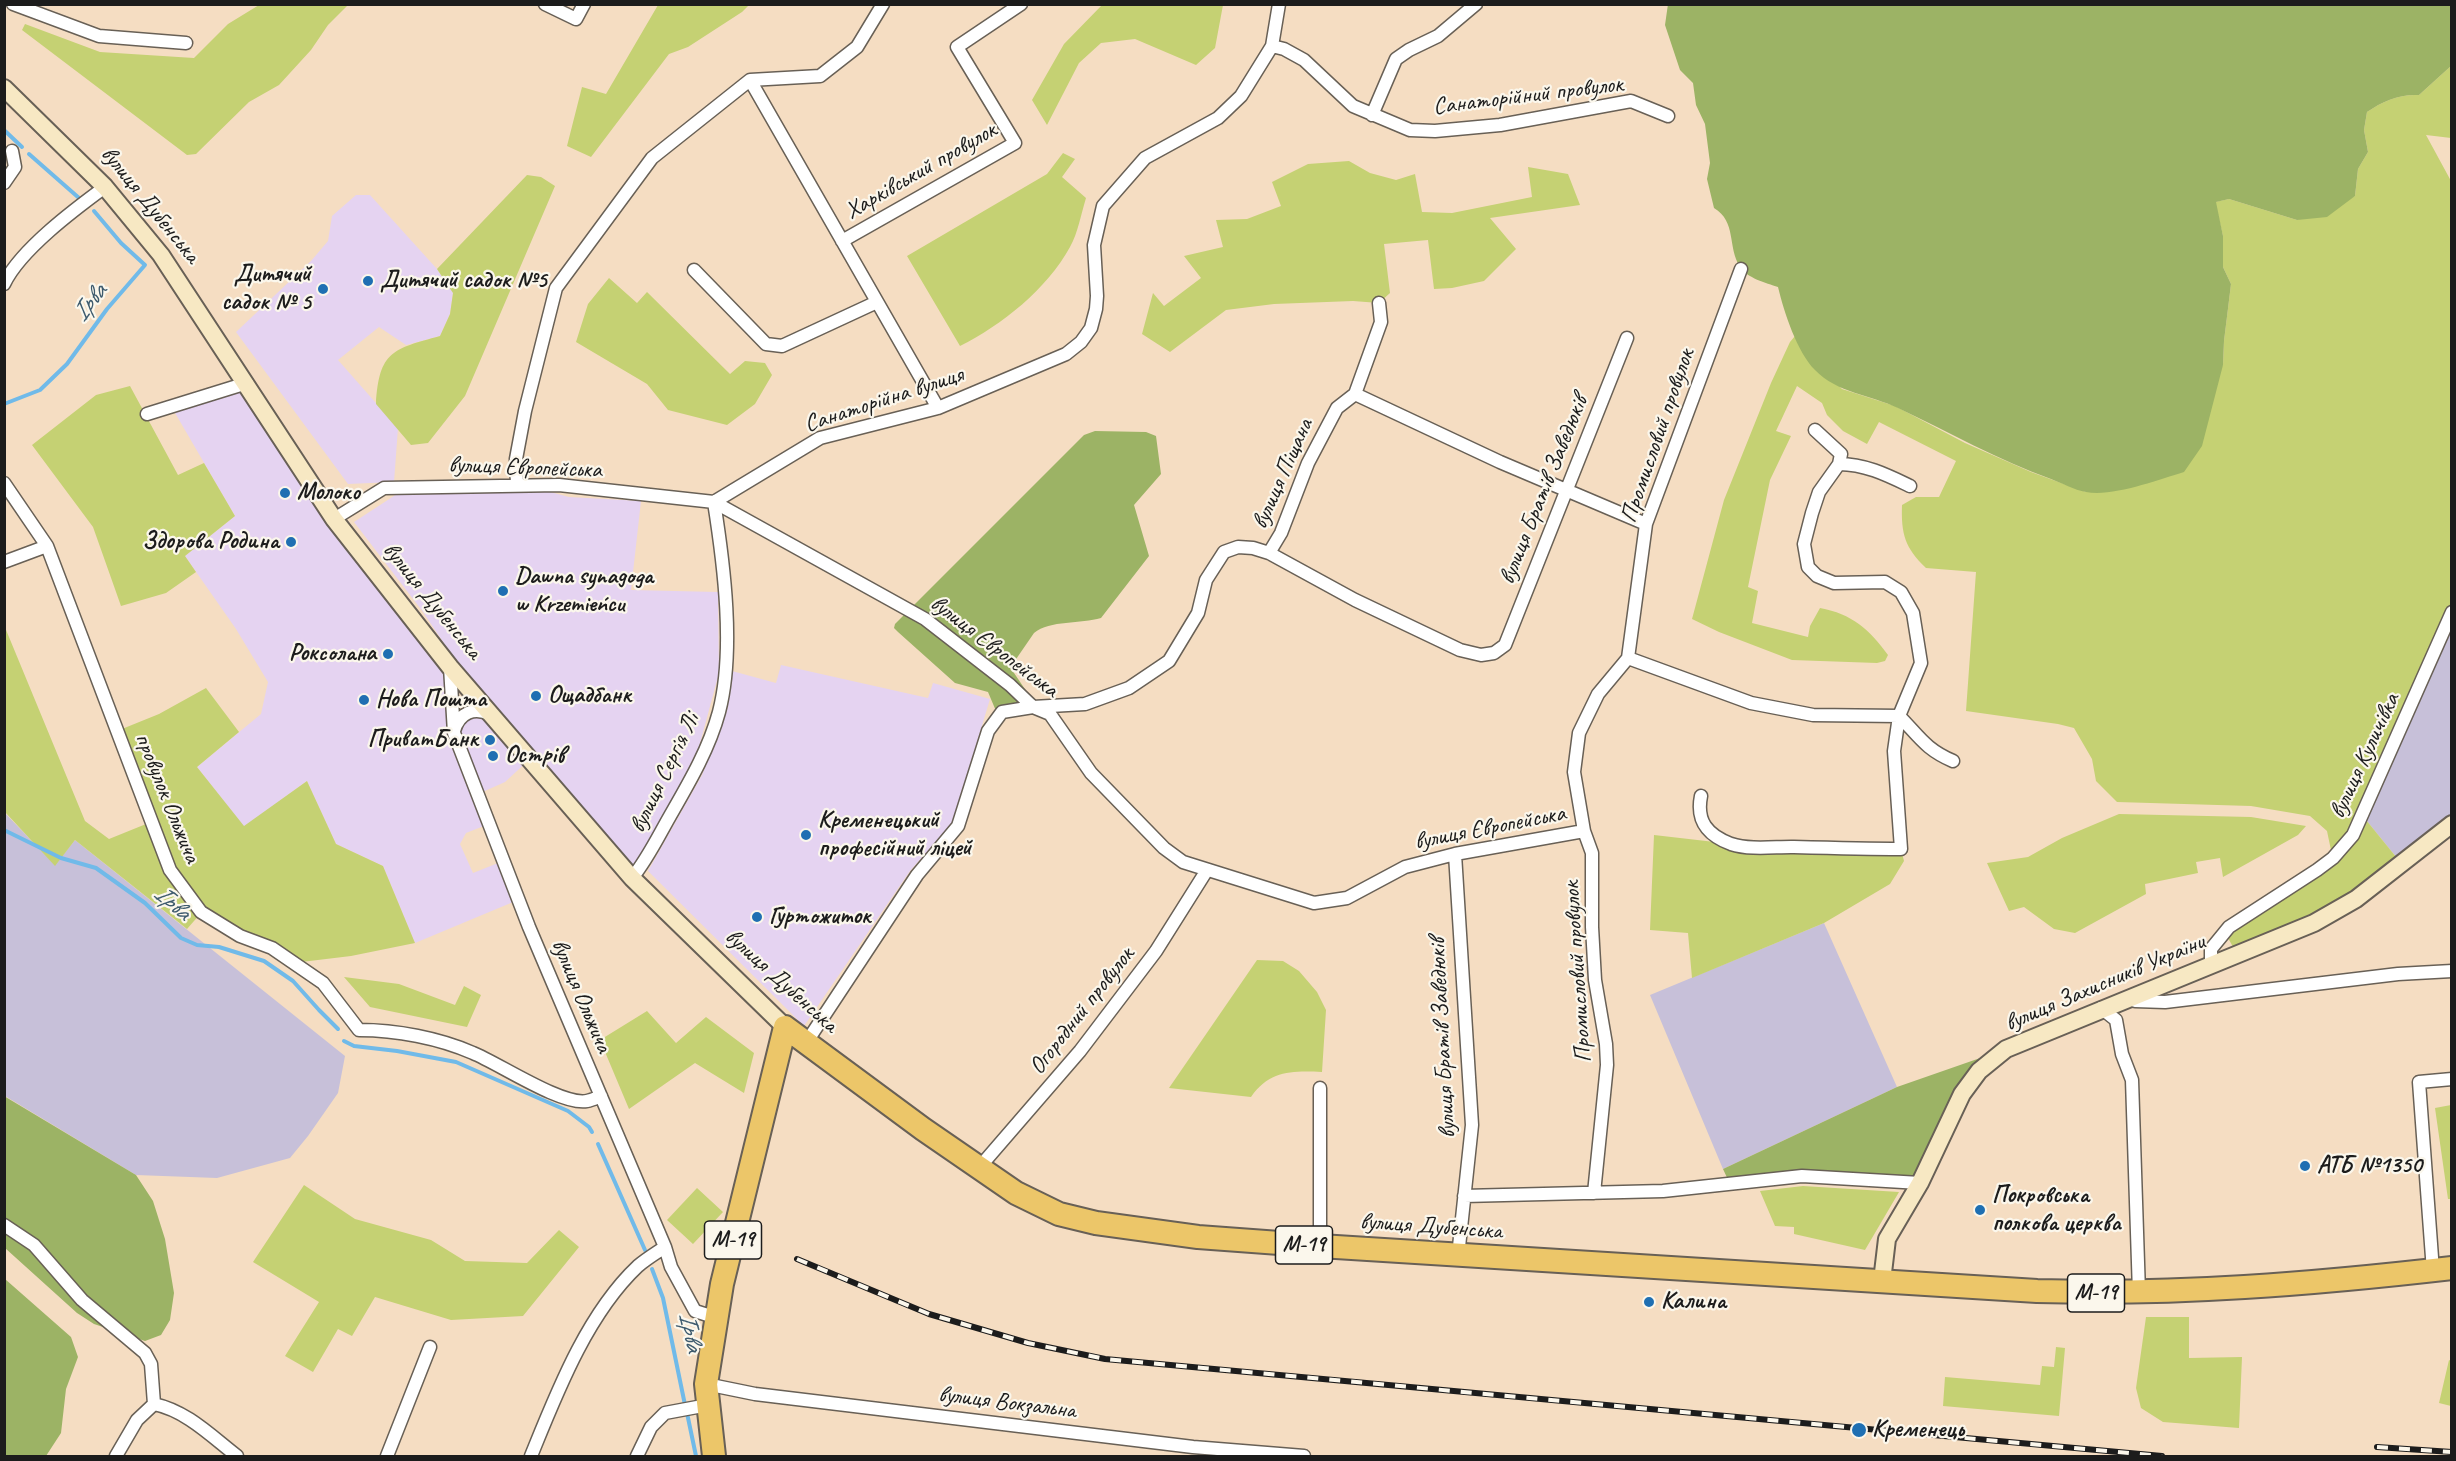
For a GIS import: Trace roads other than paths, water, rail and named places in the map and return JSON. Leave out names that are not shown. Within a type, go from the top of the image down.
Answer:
[{"type":"highway","name":"вулиця Дубенська","points":[[785,1027],[978,1169],[1016,1193],[1059,1214],[1096,1223],[1198,1237],[1458,1256],[1882,1281]]},
{"type":"highway","name":"М-19","points":[[714,1456],[707,1395],[722,1284],[785,1027]]},
{"type":"highway","name":"М-19","points":[[1882,1281],[2037,1291],[2139,1293],[2309,1283],[2442,1270]]},
{"type":"main road","name":"вулиця Дубенська","points":[[4,88],[105,187],[161,255],[334,519],[450,667],[632,878],[785,1027]]},
{"type":"main road","name":"вулиця Захисників України","points":[[1882,1281],[1887,1239],[1920,1183],[1962,1094],[1979,1071],[2006,1049],[2101,1008],[2314,923],[2356,899],[2451,824]]},
{"type":"street","points":[[13,4],[99,36],[186,43]]},
{"type":"street","points":[[545,4],[576,19],[584,4]]},
{"type":"street","points":[[517,484],[516,459],[525,411],[556,288],[652,158],[750,80],[820,76],[857,47],[884,4]]},
{"type":"street","name":"Харківський провулок","points":[[842,241],[1016,144],[957,47],[1022,4]]},
{"type":"street","name":"Санаторійна вулиця","points":[[714,502],[820,438],[938,408],[1066,354],[1081,342],[1091,327],[1096,309],[1094,245],[1103,206],[1145,158],[1218,118],[1240,96],[1272,46],[1279,4]]},
{"type":"street","points":[[1372,115],[1395,59],[1438,36],[1476,4]]},
{"type":"street","name":"Санаторійний провулок","points":[[1272,46],[1284,49],[1304,60],[1353,106],[1410,130],[1435,131],[1500,125],[1631,101],[1668,116]]},
{"type":"street","points":[[750,80],[938,408]]},
{"type":"street","points":[[4,183],[15,167],[12,151]]},
{"type":"street","points":[[4,284],[9,273],[56,225],[105,187]]},
{"type":"street","name":"Промисловий провулок","points":[[1594,1193],[1607,1065],[1606,1044],[1595,981],[1592,853],[1584,831],[1574,772],[1579,733],[1599,694],[1628,658],[1646,524],[1741,269]]},
{"type":"street","points":[[694,270],[766,344],[782,346],[877,302]]},
{"type":"street","name":"вулиця Піщана","points":[[806,1043],[917,875],[958,826],[988,731],[1002,712],[1033,707],[1085,704],[1129,688],[1168,661],[1198,613],[1206,580],[1224,552],[1239,547],[1269,553],[1281,533],[1308,463],[1337,408],[1355,394],[1381,322],[1379,303]]},
{"type":"street","name":"вулиця Братів Заведюків","points":[[1269,553],[1354,600],[1450,646],[1481,655],[1494,653],[1505,645],[1627,338]]},
{"type":"street","points":[[147,414],[247,383]]},
{"type":"street","points":[[1355,394],[1491,458],[1646,524]]},
{"type":"street","points":[[1701,796],[1698,810],[1701,821],[1713,834],[1732,844],[1758,848],[1901,849],[1894,751],[1899,716],[1921,663],[1912,613],[1901,592],[1885,582],[1834,583],[1817,576],[1808,567],[1804,544],[1812,513],[1819,492],[1839,464],[1841,454],[1815,430]]},
{"type":"street","points":[[1839,464],[1854,464],[1877,471],[1910,486]]},
{"type":"street","name":"провулок Ольжича","points":[[4,483],[47,546],[170,870],[201,912],[240,936],[272,948],[323,983],[359,1030],[382,1030],[450,1044],[474,1053],[552,1093],[585,1102],[601,1096]]},
{"type":"street","name":"вулиця Європейська","points":[[334,519],[384,488],[559,485],[714,502],[925,619],[1010,685],[1033,707],[1050,714],[1090,772],[1164,848],[1183,862],[1314,903],[1347,898],[1405,867],[1455,854],[1584,831]]},
{"type":"street","name":"вулиця Сергія Лі","points":[[632,878],[685,790],[705,751],[719,712],[725,674],[726,642],[720,540],[714,502]]},
{"type":"street","points":[[4,562],[47,546]]},
{"type":"street","name":"вулиця Куличівка","points":[[2211,964],[2211,949],[2229,927],[2317,870],[2333,858],[2353,835],[2451,612]]},
{"type":"street","points":[[1628,658],[1751,704],[1813,715],[1899,716],[1920,741],[1937,754],[1953,761]]},
{"type":"street","name":"вулиця Ольжича","points":[[450,667],[454,733],[529,927],[671,1267],[695,1311],[717,1318]]},
{"type":"street","points":[[454,733],[456,722],[467,712],[483,711],[492,715]]},
{"type":"street","name":"вулиця Братів Заведюків","points":[[1455,854],[1472,1125],[1458,1256]]},
{"type":"street","name":"Огородний провулок","points":[[978,1169],[1065,1069],[1115,1006],[1156,951],[1207,870]]},
{"type":"street","points":[[2131,996],[2135,1001],[2165,1002],[2398,974],[2451,971]]},
{"type":"street","points":[[2101,1008],[2116,1020],[2122,1054],[2132,1080],[2139,1293]]},
{"type":"street","points":[[2442,1270],[2419,1082],[2451,1079]]},
{"type":"street","points":[[1320,1088],[1320,1246]]},
{"type":"street","points":[[1464,1196],[1663,1191],[1802,1176],[1920,1183]]},
{"type":"street","points":[[4,1225],[34,1245],[82,1300],[146,1353],[151,1364],[154,1404]]},
{"type":"street","points":[[531,1456],[572,1363],[605,1305],[639,1265],[664,1247]]},
{"type":"street","points":[[387,1456],[430,1347]]},
{"type":"street","name":"вулиця Вокзальна","points":[[707,1395],[755,1394],[1193,1447],[1304,1456]]},
{"type":"street","points":[[637,1456],[651,1426],[665,1413],[707,1395]]},
{"type":"street","points":[[116,1456],[137,1420],[154,1404]]},
{"type":"street","points":[[154,1404],[182,1413],[237,1456]]},
{"type":"waterway","name":"Ірва","points":[[4,130],[22,147]]},
{"type":"waterway","name":"Ірва","points":[[29,154],[79,198]]},
{"type":"waterway","name":"Ірва","points":[[4,404],[40,390],[67,364],[107,309],[145,265],[121,243],[94,211]]},
{"type":"waterway","name":"Ірва","points":[[4,830],[61,858],[96,868],[145,903],[181,938],[197,945],[219,947],[264,961],[293,981],[338,1029]]},
{"type":"waterway","name":"Ірва","points":[[344,1041],[354,1046],[456,1062],[568,1111],[592,1132]]},
{"type":"waterway","name":"Ірва","points":[[598,1144],[645,1250]]},
{"type":"waterway","name":"Ірва","points":[[652,1269],[663,1298],[685,1405]]},
{"type":"waterway","name":"Ірва","points":[[687,1413],[696,1456]]},
{"type":"railway","points":[[797,1259],[929,1314],[1028,1343],[1105,1359],[2162,1456]]},
{"type":"railway","points":[[2377,1447],[2452,1452]]},
{"type":"place","name":"Дитячий садок №5","points":[[368,281]]},
{"type":"place","name":"Дитячий садок № 5","points":[[323,289]]},
{"type":"place","name":"Молоко","points":[[285,493]]},
{"type":"place","name":"Здорова Родина","points":[[291,542]]},
{"type":"place","name":"Dawna synagoga w Krzemieńcu","points":[[503,591]]},
{"type":"place","name":"Роксолана","points":[[388,654]]},
{"type":"place","name":"Ощадбанк","points":[[536,696]]},
{"type":"place","name":"Нова Пошта","points":[[364,700]]},
{"type":"place","name":"ПриватБанк","points":[[490,740]]},
{"type":"place","name":"Острів","points":[[493,756]]},
{"type":"place","name":"Кременецький професійний ліцей","points":[[806,835]]},
{"type":"place","name":"Гуртожиток","points":[[757,917]]},
{"type":"place","name":"АТБ №1350","points":[[2305,1166]]},
{"type":"place","name":"Покровська полкова церква","points":[[1980,1210]]},
{"type":"place","name":"Калина","points":[[1649,1302]]},
{"type":"place","name":"Кременець","points":[[1859,1430]]}]
